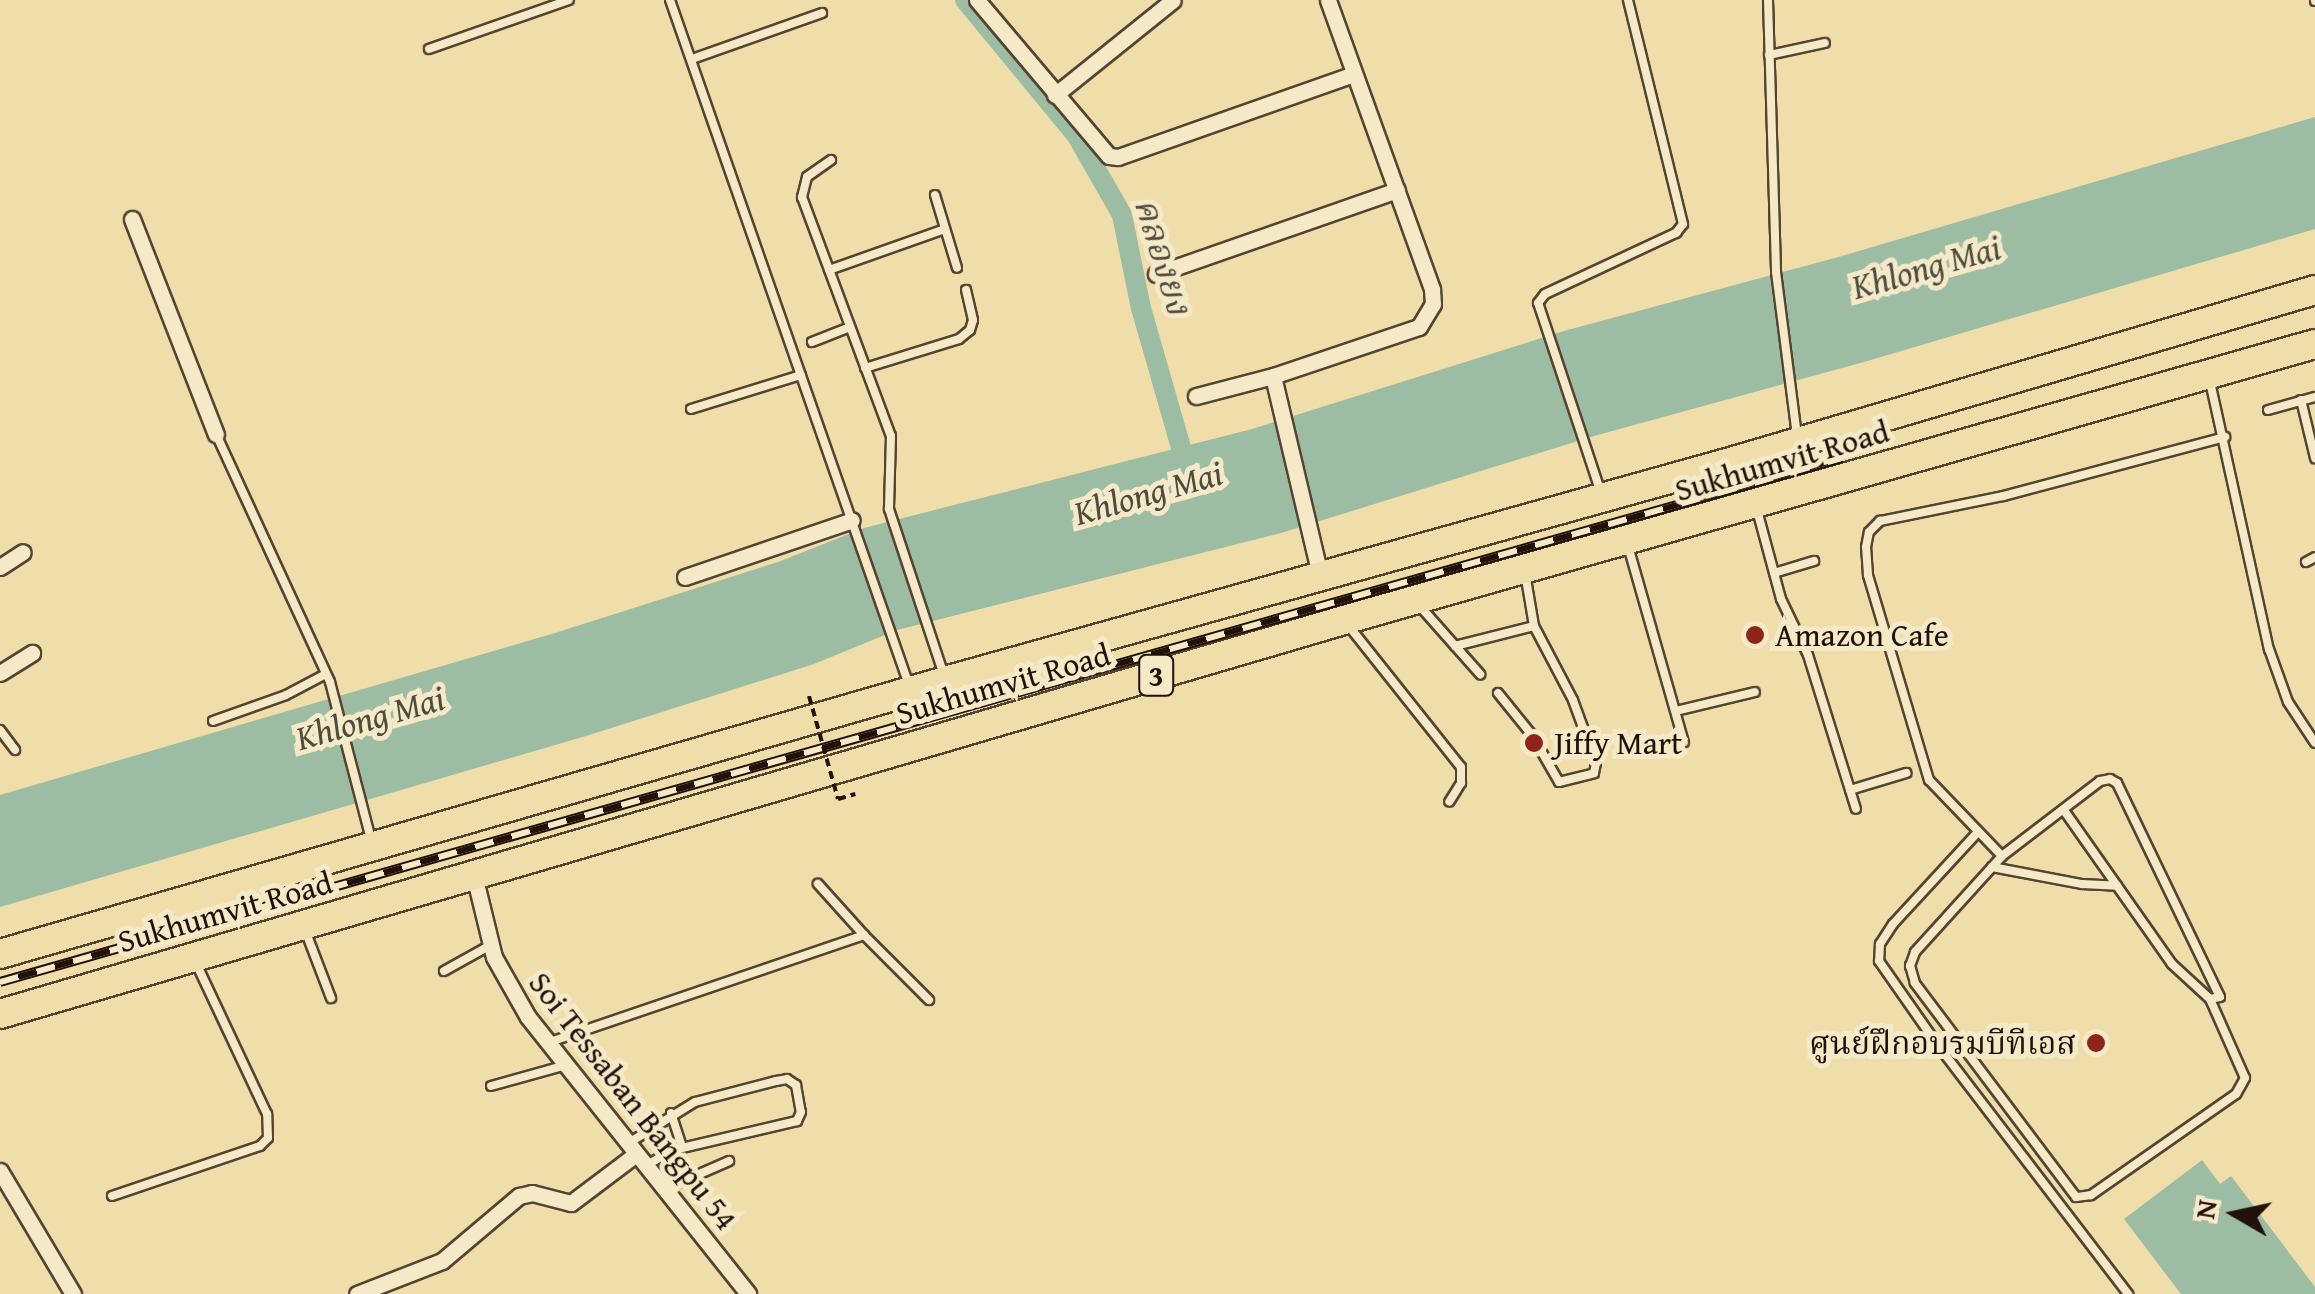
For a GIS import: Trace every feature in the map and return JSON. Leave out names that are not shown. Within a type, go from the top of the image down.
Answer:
[{"type":"highway","name":"Sukhumvit Road","points":[[0,954],[373,850],[945,681],[1602,498],[2315,290]]},
{"type":"highway","name":"Sukhumvit Road","points":[[0,1014],[1344,620],[1756,506],[2208,373],[2315,347]]},
{"type":"street","points":[[1055,94],[1173,0]]},
{"type":"street","points":[[1196,396],[1273,376],[1419,327],[1429,316],[1432,290],[1328,0]]},
{"type":"street","points":[[980,1],[1100,150],[1118,157],[1354,74]]},
{"type":"street","points":[[1156,274],[1396,190]]},
{"type":"street","points":[[132,219],[216,434]]},
{"type":"street","points":[[1273,376],[1320,575]]},
{"type":"street","points":[[685,577],[853,523]]},
{"type":"street","points":[[0,567],[23,552]]},
{"type":"street","points":[[0,674],[32,653]]},
{"type":"street","name":"Soi Tessaban Bangpu 54","points":[[474,875],[490,945],[510,988],[546,1044],[748,1294]]},
{"type":"street","points":[[358,1294],[442,1261],[519,1196],[532,1193],[561,1204],[571,1203],[636,1154]]},
{"type":"street","points":[[0,1171],[74,1294]]},
{"type":"lane","points":[[430,49],[569,0]]},
{"type":"lane","points":[[670,0],[911,691]]},
{"type":"lane","points":[[1602,498],[1538,303],[1545,294],[1676,233],[1682,224],[1628,0]]},
{"type":"lane","points":[[1768,0],[1776,272],[1798,441]]},
{"type":"lane","points":[[692,59],[822,14]]},
{"type":"lane","points":[[1769,55],[1826,43]]},
{"type":"lane","points":[[831,160],[801,186],[891,436],[890,509],[945,681]]},
{"type":"lane","points":[[935,195],[958,268]]},
{"type":"lane","points":[[829,270],[946,230]]},
{"type":"lane","points":[[865,368],[959,340],[973,320],[966,290]]},
{"type":"lane","points":[[812,342],[850,327]]},
{"type":"lane","points":[[2208,373],[2269,649],[2288,702],[2315,743]]},
{"type":"lane","points":[[691,409],[802,374]]},
{"type":"lane","points":[[2268,410],[2315,396]]},
{"type":"lane","points":[[2301,400],[2315,458]]},
{"type":"lane","points":[[216,434],[328,678],[373,850]]},
{"type":"lane","points":[[2002,856],[1929,780],[1868,576],[1866,547],[1872,526],[2224,438]]},
{"type":"lane","points":[[1756,506],[1788,620],[1808,655],[1856,809]]},
{"type":"lane","points":[[1627,542],[1684,742]]},
{"type":"lane","points":[[1774,573],[1814,560]]},
{"type":"lane","points":[[1498,693],[1532,734],[1558,782],[1594,773],[1596,763],[1573,700],[1534,626],[1524,570]]},
{"type":"lane","points":[[1415,601],[1480,674]]},
{"type":"lane","points":[[1344,620],[1461,767],[1461,783],[1449,802]]},
{"type":"lane","points":[[1455,646],[1534,626]]},
{"type":"lane","points":[[213,722],[328,678]]},
{"type":"lane","points":[[1676,711],[1755,692]]},
{"type":"lane","points":[[0,730],[15,750]]},
{"type":"lane","points":[[1850,790],[1906,773]]},
{"type":"lane","points":[[2063,810],[2172,964],[2210,999],[2245,1078],[2236,1094],[2091,1195],[2076,1198],[1934,1012],[1915,983],[1910,966],[1914,952],[2002,856],[2100,781],[2110,779],[2117,784],[2221,992],[2210,999]]},
{"type":"lane","points":[[1977,833],[1893,924],[1880,944],[1880,961],[1937,1044],[2128,1294]]},
{"type":"lane","points":[[1992,866],[2068,882],[2117,886]]},
{"type":"lane","points":[[818,884],[929,1000]]},
{"type":"lane","points":[[304,926],[331,998]]},
{"type":"lane","points":[[546,1044],[864,935]]},
{"type":"lane","points":[[444,971],[490,945]]},
{"type":"lane","points":[[112,1196],[260,1146],[268,1138],[266,1114],[194,958]]},
{"type":"lane","points":[[490,1086],[563,1066]]},
{"type":"lane","points":[[787,1079],[796,1085],[801,1112],[797,1122],[636,1154],[670,1113],[776,1081],[787,1079]]},
{"type":"lane","points":[[670,1113],[682,1147]]},
{"type":"lane","points":[[665,1190],[729,1160]]},
{"type":"path","points":[[809,696],[838,799],[855,794]]},
{"type":"water","name":"Khlong Mai","points":[[2315,117],[2315,229],[1864,362],[1594,436],[1281,533],[897,630],[814,664],[586,736],[0,907],[0,795],[555,633],[778,562],[864,528],[1252,429],[1564,331],[1835,258]]},
{"type":"water","points":[[2202,1160],[2220,1184],[2231,1176],[2315,1287],[2315,1294],[2181,1294],[2124,1219]]},
{"type":"waterway","name":"คลองยง","points":[[965,0],[1077,136],[1122,215],[1141,308],[1188,472]]},
{"type":"railway","points":[[0,982],[1842,458]]},
{"type":"place","name":"Amazon Cafe","points":[[1755,635]]},
{"type":"place","name":"Jiffy Mart","points":[[1534,743]]},
{"type":"place","name":"ศูนย์ฝึกอบรมบีทีเอส","points":[[2096,1043]]}]
